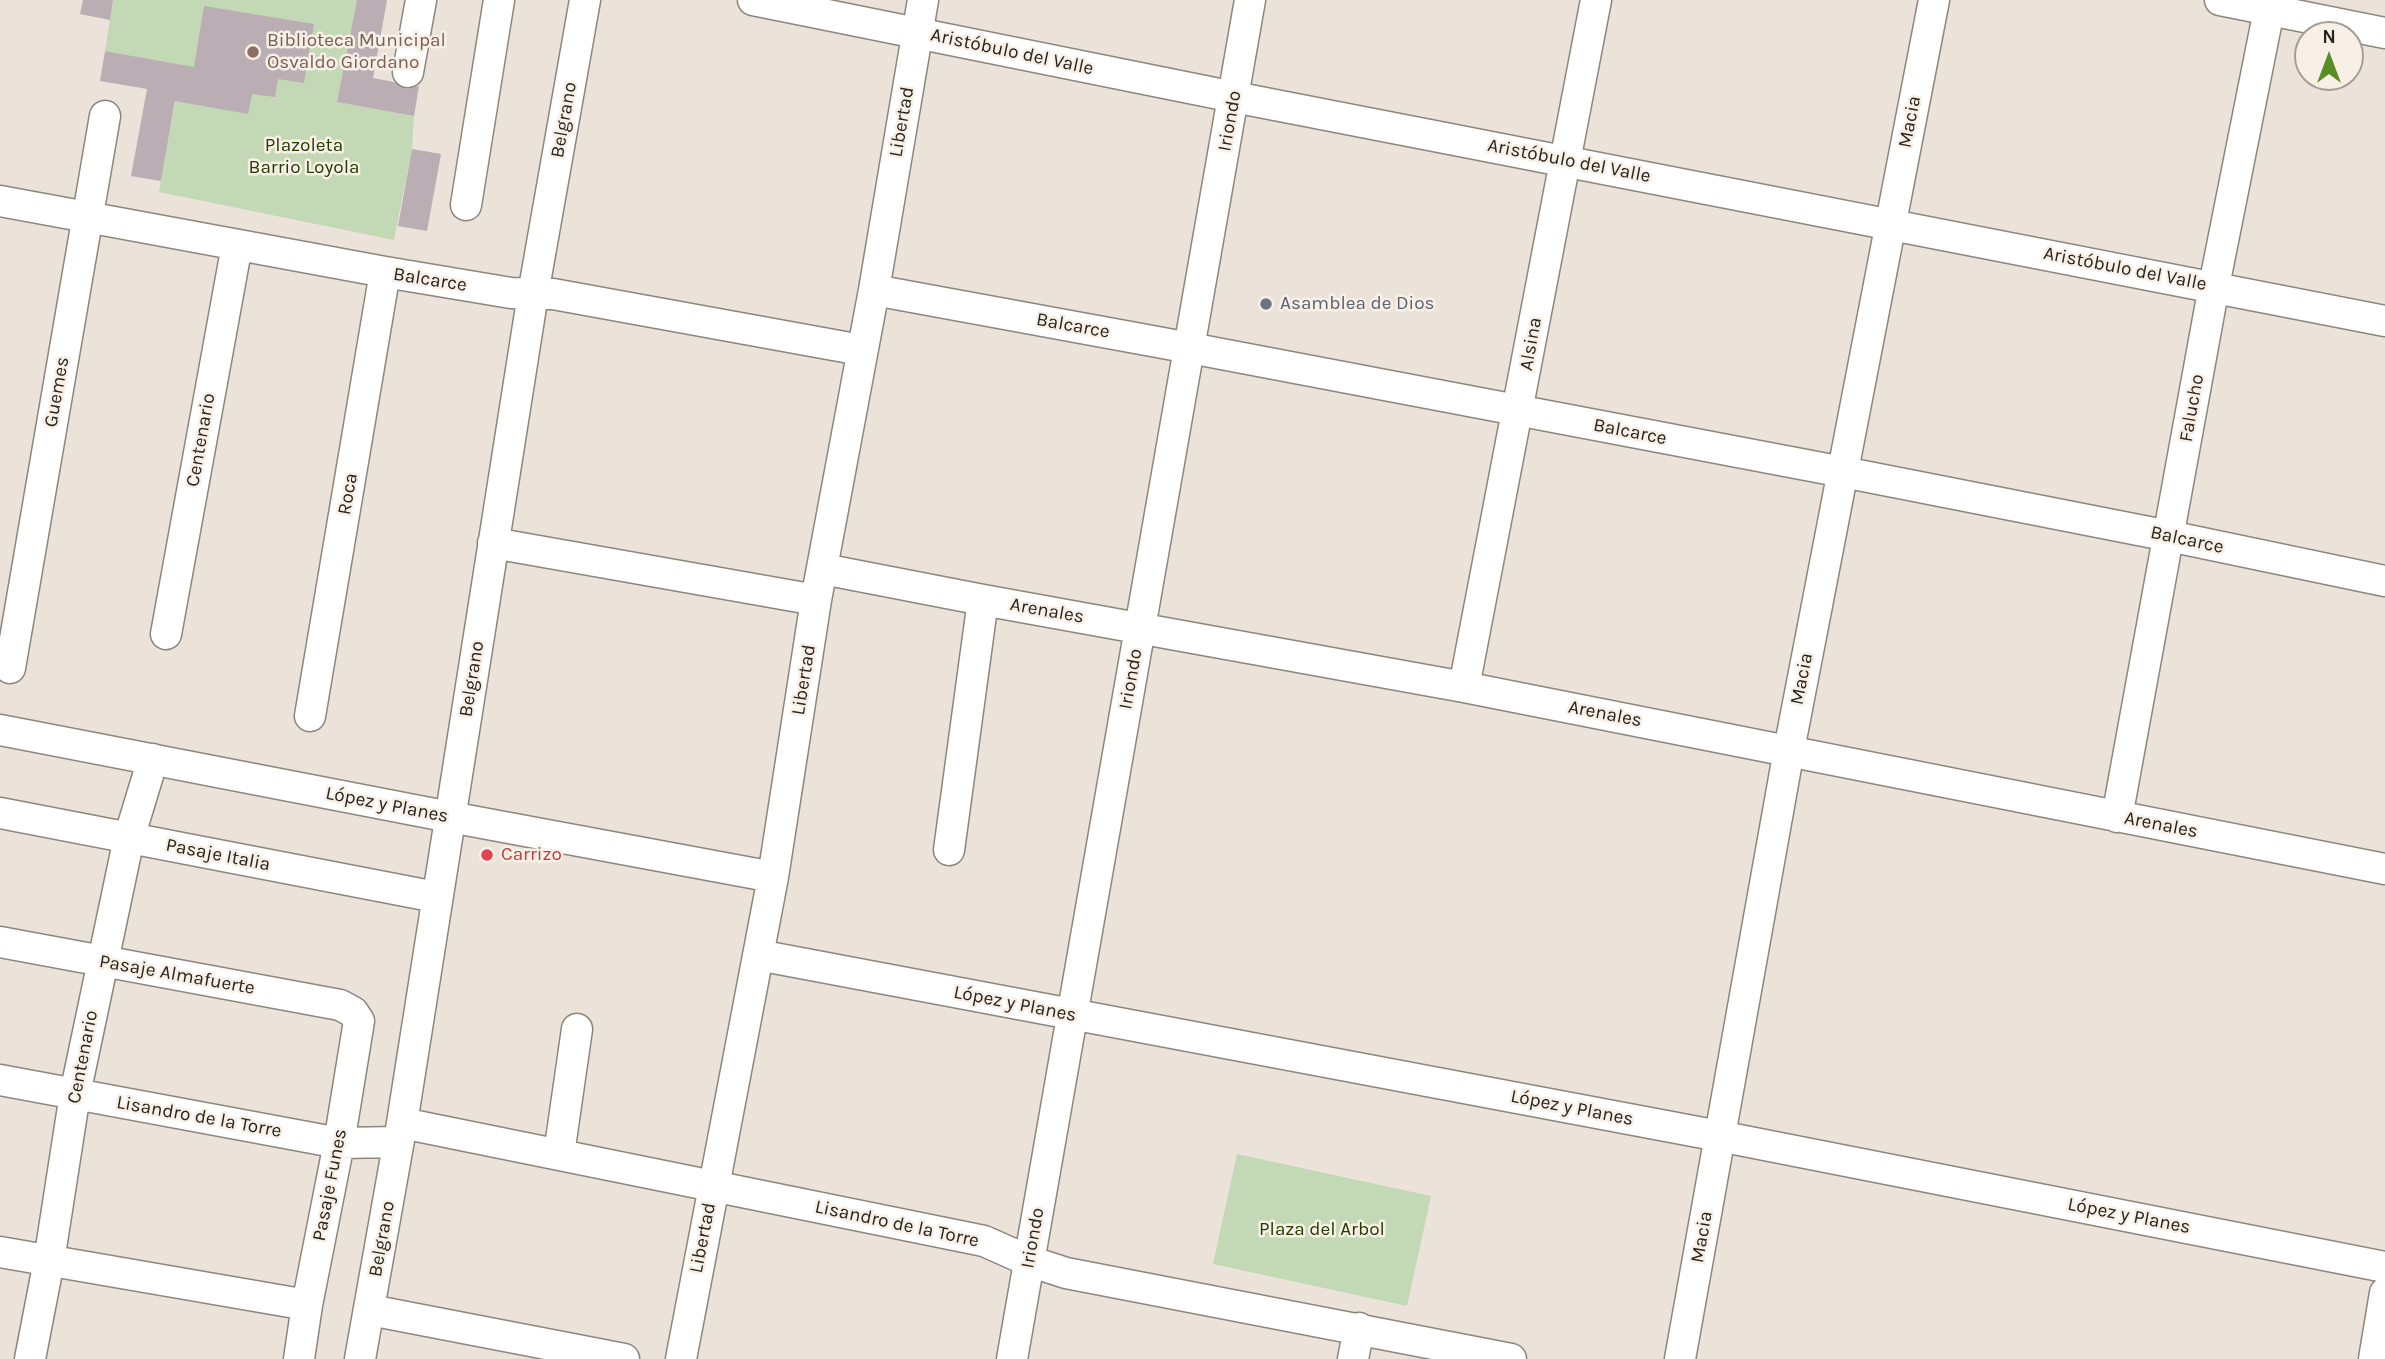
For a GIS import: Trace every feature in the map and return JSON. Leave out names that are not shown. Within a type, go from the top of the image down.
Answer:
[{"type":"street","points":[[408,72],[421,0]]},
{"type":"street","points":[[466,205],[499,0]]},
{"type":"street","name":"Aristóbulo del Valle","points":[[753,0],[1234,97],[2385,321]]},
{"type":"street","name":"Libertad","points":[[681,1359],[774,877],[816,600],[874,290],[923,0]]},
{"type":"street","name":"Iriondo","points":[[1012,1359],[1250,0]]},
{"type":"street","name":"Alsina","points":[[1464,687],[1596,0]]},
{"type":"street","name":"Macia","points":[[1680,1359],[1788,750],[1934,0]]},
{"type":"street","points":[[2220,0],[2270,5],[2385,33]]},
{"type":"street","name":"Belgrano","points":[[359,1359],[400,1133],[581,1]]},
{"type":"street","name":"Falucho","points":[[2117,817],[2214,286],[2270,5]]},
{"type":"street","name":"Guemes","points":[[10,668],[105,116]]},
{"type":"street","name":"Balcarce","points":[[0,201],[385,272],[511,293],[553,294],[861,350]]},
{"type":"street","name":"Centenario","points":[[166,634],[237,246]]},
{"type":"street","name":"Roca","points":[[310,716],[385,272]]},
{"type":"street","name":"Balcarce","points":[[874,290],[1843,472],[2385,581]]},
{"type":"street","points":[[493,543],[816,600]]},
{"type":"street","name":"Arenales","points":[[823,569],[1464,687],[2385,869]]},
{"type":"street","points":[[950,850],[983,600]]},
{"type":"street","name":"López y Planes","points":[[0,730],[774,877]]},
{"type":"street","name":"Centenario","points":[[30,1359],[49,1261],[75,1094],[129,838],[153,759]]},
{"type":"street","name":"Pasaje Italia","points":[[0,813],[436,897]]},
{"type":"street","name":"Pasaje Almafuerte","points":[[0,942],[340,1005],[353,1012]]},
{"type":"street","name":"López y Planes","points":[[758,955],[1719,1136],[2385,1267]]},
{"type":"street","name":"Pasaje Funes","points":[[299,1359],[359,1021],[353,1012]]},
{"type":"street","points":[[559,1154],[577,1029]]},
{"type":"street","name":"Lisandro de la Torre","points":[[0,1080],[339,1143],[400,1133],[559,1154],[984,1241],[1029,1261],[1066,1273],[1511,1359]]},
{"type":"street","points":[[0,1252],[307,1305]]},
{"type":"street","points":[[2374,1359],[2385,1293]]},
{"type":"street","points":[[370,1310],[624,1359]]},
{"type":"street","points":[[1353,1359],[1359,1328]]},
{"type":"green space","name":"Plazoleta Barrio Loyola","points":[[113,0],[357,0],[337,102],[414,116],[412,149],[394,240],[159,192],[182,65],[105,51]]},
{"type":"green space","name":"Plaza del Arbol","points":[[1237,1154],[1431,1196],[1407,1306],[1213,1264]]},
{"type":"building","points":[[83,0],[113,0],[110,20],[80,14]]},
{"type":"building","points":[[357,0],[387,0],[373,78],[394,82],[406,89],[419,86],[414,116],[337,102]]},
{"type":"building","name":"Biblioteca Municipal Osvaldo Giordano","points":[[204,6],[314,24],[304,83],[278,79],[275,97],[252,94],[248,114],[175,101],[161,181],[131,176],[147,89],[100,81],[105,51],[194,67]]},
{"type":"building","points":[[412,149],[441,154],[427,231],[398,226]]},
{"type":"place","name":"Biblioteca Municipal Osvaldo Giordano","points":[[253,52]]},
{"type":"place","name":"Asamblea de Dios","points":[[1266,304]]},
{"type":"place","name":"Carrizo","points":[[487,855]]}]
